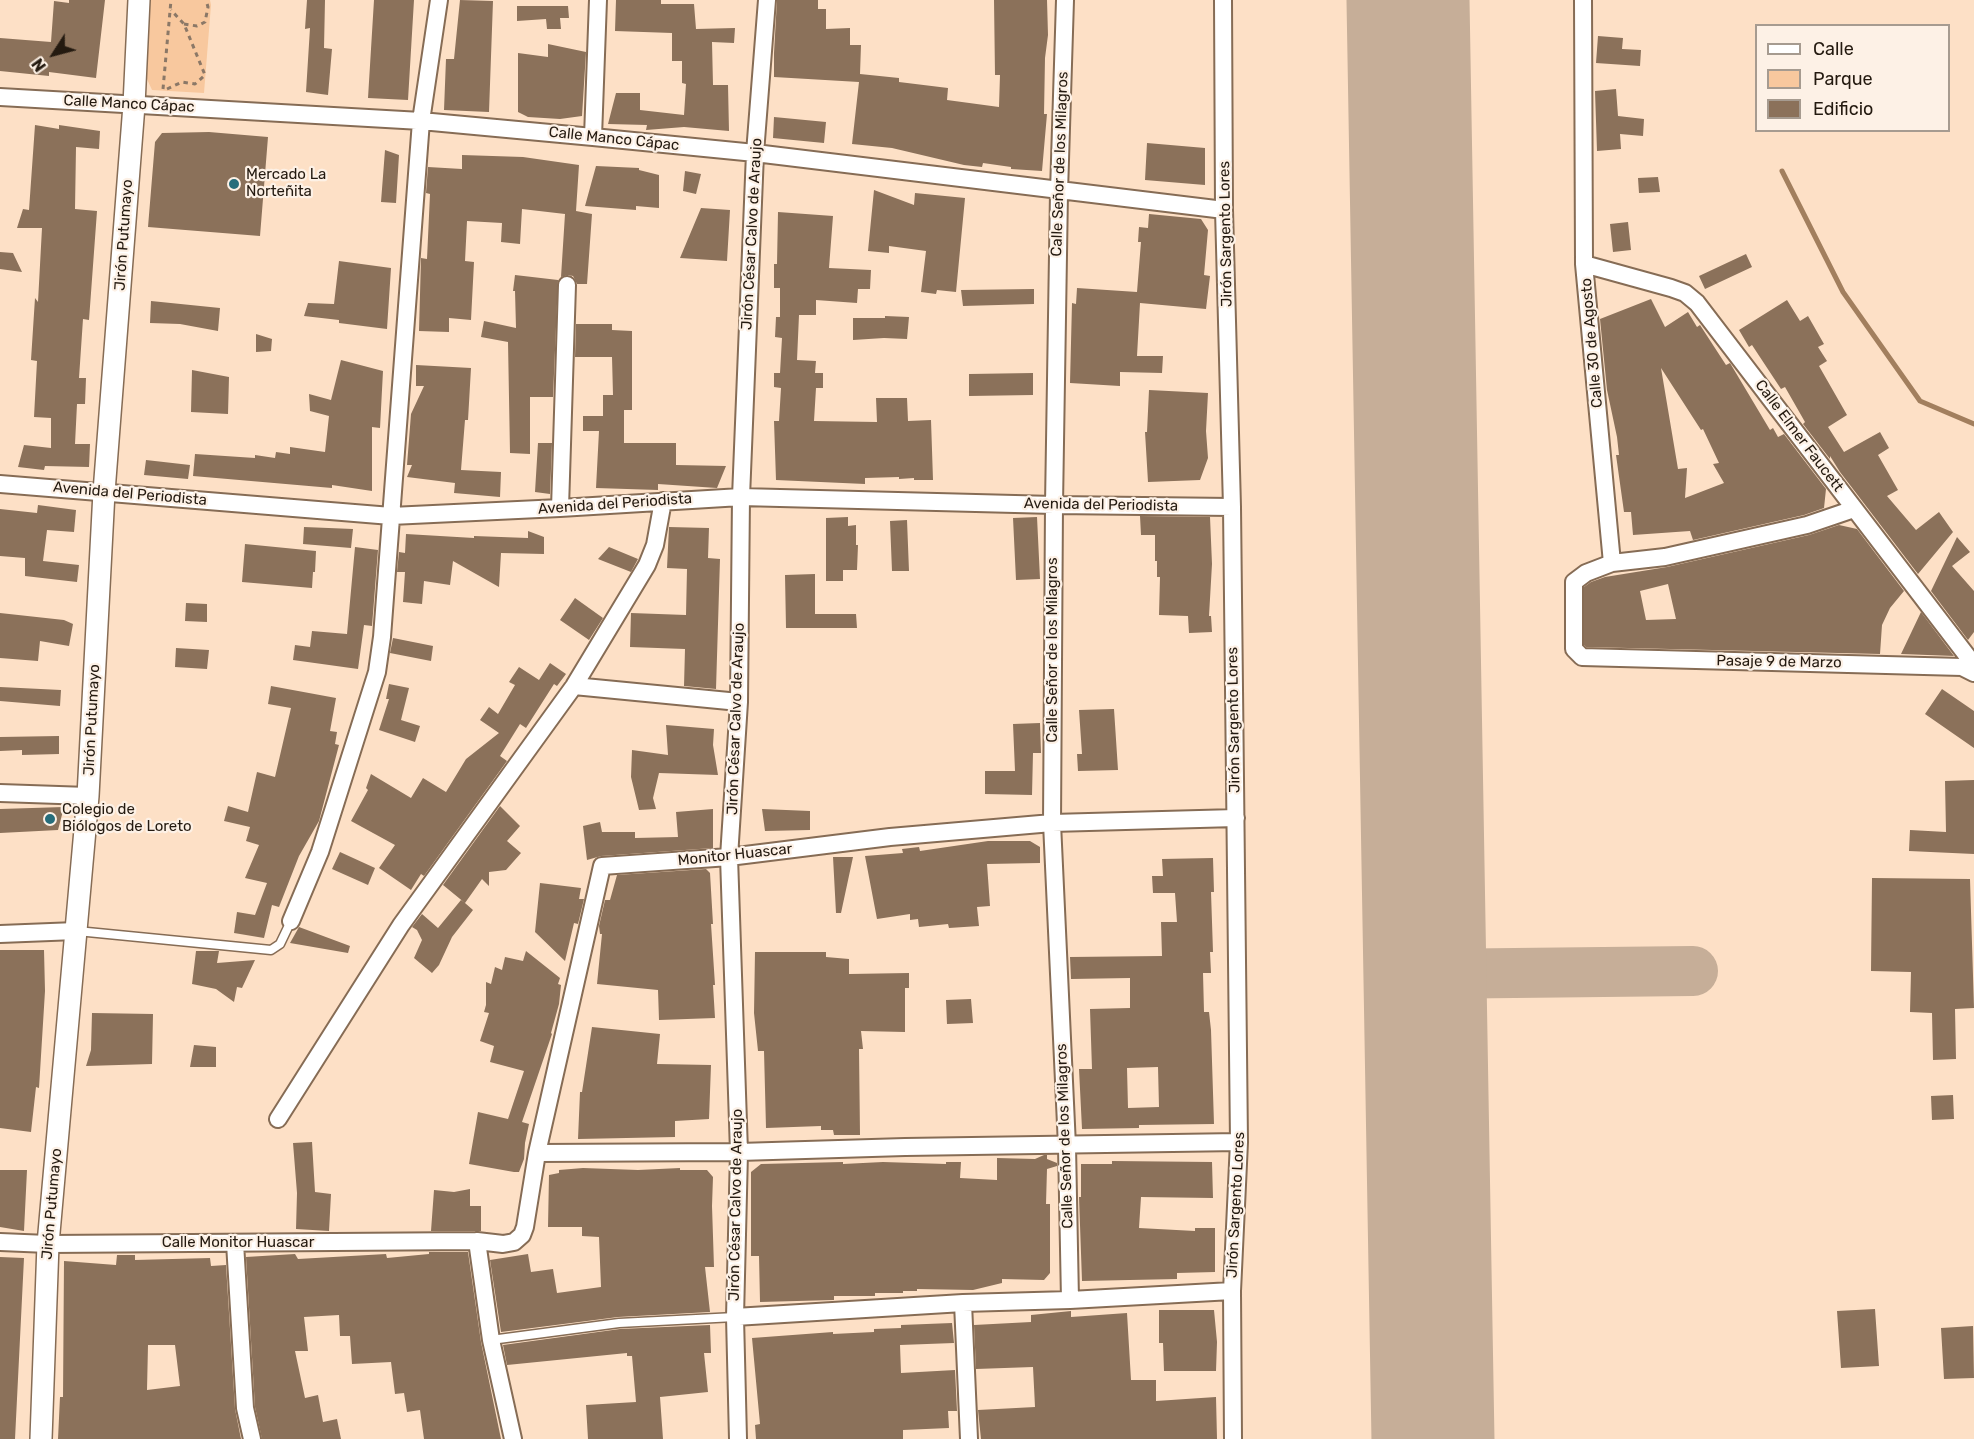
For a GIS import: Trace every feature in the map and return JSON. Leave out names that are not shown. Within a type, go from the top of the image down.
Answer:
[{"type":"street","name":"Jirón Putumayo","points":[[41,1439],[48,1244],[88,796],[104,492],[134,105],[139,0]]},
{"type":"street","points":[[291,921],[320,852],[377,672],[382,637],[421,122],[439,0]]},
{"type":"street","points":[[592,137],[598,0]]},
{"type":"street","name":"Jirón César Calvo de Araujo","points":[[738,1439],[735,1317],[739,1152],[729,857],[739,702],[741,497],[755,153],[766,0]]},
{"type":"street","name":"Calle Señor de los Milagros","points":[[1065,0],[1059,192],[1054,505],[1052,823],[1067,1146],[1070,1300]]},
{"type":"street","name":"Jirón Sargento Lores","points":[[1223,0],[1224,210],[1232,507],[1239,1142],[1232,1291],[1233,1439]]},
{"type":"street","name":"Calle 30 de Agosto","points":[[1583,0],[1584,264],[1612,563]]},
{"type":"street","name":"Calle Manco Cápac","points":[[0,97],[421,122],[592,137],[755,153],[1059,192],[1224,210]]},
{"type":"street","name":"Calle Elmer Faucett","points":[[1584,264],[1671,288],[1685,293],[1697,303],[1974,665]]},
{"type":"street","points":[[560,508],[567,285]]},
{"type":"street","name":"Avenida del Periodista","points":[[0,484],[391,516],[741,497],[1232,507]]},
{"type":"street","points":[[278,1119],[401,926],[574,686],[647,565],[655,545],[663,501]]},
{"type":"street","points":[[1612,563],[1665,557],[1796,528],[1854,508]]},
{"type":"street","name":"Pasaje 9 de Marzo","points":[[1612,563],[1586,573],[1574,582],[1574,649],[1582,657],[1962,667],[1974,673]]},
{"type":"street","points":[[574,686],[739,702]]},
{"type":"street","points":[[0,793],[88,796]]},
{"type":"street","name":"Monitor Huascar","points":[[525,1227],[537,1153],[602,866],[729,857],[890,837],[1052,823],[1236,818]]},
{"type":"street","points":[[0,934],[76,931]]},
{"type":"street","points":[[537,1153],[739,1152],[1239,1142]]},
{"type":"street","name":"Calle Monitor Huascar","points":[[0,1242],[48,1244],[477,1241],[503,1244],[514,1242],[522,1235],[525,1227]]},
{"type":"street","points":[[477,1241],[491,1340],[513,1439]]},
{"type":"street","points":[[235,1243],[244,1408],[252,1439]]},
{"type":"street","points":[[735,1317],[963,1303],[1232,1291]]},
{"type":"street","points":[[963,1303],[969,1439]]},
{"type":"lane","points":[[76,931],[271,950],[280,944],[291,921]]},
{"type":"lane","points":[[491,1340],[619,1323],[735,1317]]},
{"type":"path","points":[[171,0],[163,91],[182,82],[195,84],[205,75],[184,24],[171,10]]},
{"type":"path","points":[[184,24],[197,26],[205,22],[208,7],[206,0]]},
{"type":"green space","points":[[147,0],[210,0],[204,93],[152,90],[141,66]]},
{"type":"building","points":[[69,0],[105,0],[96,78],[49,72],[49,76],[0,71],[0,38],[51,42],[54,1],[69,3]]},
{"type":"building","points":[[307,0],[325,0],[324,48],[332,49],[328,95],[306,92],[310,28],[305,29]]},
{"type":"building","points":[[374,0],[414,0],[408,100],[368,98]]},
{"type":"building","points":[[460,0],[493,1],[489,112],[444,110],[446,59],[454,59]]},
{"type":"building","points":[[616,0],[661,0],[661,4],[694,4],[696,29],[735,28],[734,43],[712,42],[713,85],[728,85],[729,131],[684,127],[646,130],[647,125],[608,124],[616,93],[640,93],[640,110],[684,115],[686,84],[682,83],[682,61],[672,61],[672,33],[615,31]]},
{"type":"building","points":[[777,0],[818,0],[818,9],[826,9],[826,29],[850,28],[850,45],[861,45],[860,74],[899,78],[899,82],[948,88],[947,100],[999,107],[1000,75],[995,75],[994,0],[1047,0],[1048,35],[1045,58],[1044,114],[1047,114],[1042,171],[1011,169],[1011,167],[983,163],[982,167],[964,165],[892,148],[852,144],[859,82],[774,77]]},
{"type":"building","points":[[517,6],[568,6],[569,18],[560,18],[561,29],[547,29],[546,19],[517,21]]},
{"type":"building","points":[[1598,36],[1623,38],[1622,49],[1641,50],[1640,66],[1596,63]]},
{"type":"building","points":[[548,44],[586,52],[582,116],[560,119],[528,117],[518,112],[518,53],[548,57]]},
{"type":"building","points":[[1616,89],[1618,116],[1644,119],[1643,136],[1620,134],[1621,149],[1597,151],[1595,91]]},
{"type":"building","points":[[774,117],[826,122],[824,143],[773,138]]},
{"type":"building","points":[[35,125],[59,129],[59,125],[100,131],[99,149],[76,147],[75,209],[97,211],[89,320],[83,319],[79,378],[86,378],[85,404],[77,404],[75,444],[90,444],[89,467],[45,466],[44,470],[18,467],[24,445],[51,448],[51,418],[34,417],[37,361],[31,360],[35,298],[38,302],[42,228],[17,228],[23,209],[29,210]]},
{"type":"building","points":[[209,132],[268,137],[260,236],[148,227],[155,142],[162,133]]},
{"type":"building","points":[[1147,143],[1205,148],[1205,185],[1145,180]]},
{"type":"building","points":[[385,150],[399,155],[396,203],[381,202]]},
{"type":"building","points":[[462,155],[523,157],[579,165],[576,211],[592,214],[587,284],[577,284],[573,276],[561,277],[565,214],[522,209],[520,244],[501,242],[502,223],[467,221],[465,261],[474,262],[471,320],[449,318],[449,332],[419,331],[421,258],[427,259],[430,194],[426,193],[428,167],[462,169]]},
{"type":"building","points":[[596,166],[639,168],[639,170],[659,175],[659,208],[636,206],[636,210],[585,206]]},
{"type":"building","points":[[685,171],[701,174],[696,194],[683,191]]},
{"type":"building","points":[[1658,177],[1660,192],[1639,193],[1638,178]]},
{"type":"building","points":[[874,190],[914,205],[915,193],[965,198],[956,292],[937,290],[936,294],[921,292],[926,251],[889,246],[889,253],[868,251]]},
{"type":"building","points":[[701,208],[730,210],[727,261],[680,258]]},
{"type":"building","points":[[778,212],[833,216],[829,268],[871,270],[870,289],[858,289],[857,303],[816,300],[816,315],[799,315],[797,360],[816,361],[815,373],[823,373],[823,388],[816,388],[814,421],[877,422],[876,398],[907,398],[908,421],[931,420],[933,480],[899,479],[899,477],[865,478],[865,484],[776,480],[774,421],[779,421],[781,388],[774,387],[774,373],[780,373],[782,338],[775,337],[776,317],[780,317],[780,288],[774,288]]},
{"type":"building","points":[[1149,214],[1201,219],[1208,230],[1204,275],[1210,276],[1206,309],[1140,303],[1137,356],[1163,356],[1162,373],[1120,372],[1120,386],[1070,383],[1072,303],[1076,304],[1077,288],[1137,292],[1141,242],[1138,242],[1139,227],[1148,228]]},
{"type":"building","points":[[1628,222],[1631,250],[1613,252],[1610,224]]},
{"type":"building","points":[[0,252],[13,253],[22,272],[0,269]]},
{"type":"building","points":[[1746,254],[1752,267],[1705,289],[1699,276]]},
{"type":"building","points":[[339,261],[391,268],[387,329],[304,316],[308,303],[334,304]]},
{"type":"building","points":[[515,275],[558,280],[553,397],[530,397],[530,454],[510,453],[508,342],[481,337],[484,321],[516,328],[515,291],[513,291]]},
{"type":"building","points":[[1034,289],[1034,304],[963,306],[961,290]]},
{"type":"building","points":[[1651,299],[1665,327],[1688,312],[1697,327],[1700,325],[1726,365],[1730,363],[1770,430],[1773,428],[1778,437],[1784,434],[1826,489],[1824,508],[1804,515],[1693,540],[1690,531],[1633,535],[1631,512],[1624,512],[1616,455],[1619,455],[1617,437],[1607,390],[1600,319]],"holes":[[[1661,368],[1701,430],[1703,429],[1719,463],[1713,464],[1724,483],[1685,498],[1687,468],[1678,469]]]},
{"type":"building","points":[[1787,300],[1800,321],[1808,316],[1824,344],[1818,347],[1827,361],[1819,366],[1847,415],[1828,427],[1844,452],[1880,432],[1889,448],[1878,455],[1898,490],[1887,496],[1916,530],[1939,512],[1953,532],[1918,574],[1830,456],[1830,459],[1803,424],[1805,422],[1785,387],[1781,389],[1752,345],[1749,347],[1739,330]]},
{"type":"building","points":[[151,301],[220,308],[218,331],[180,324],[150,323]]},
{"type":"building","points":[[885,316],[909,317],[907,339],[853,340],[853,318],[885,318]]},
{"type":"building","points":[[576,324],[612,324],[612,330],[632,331],[632,410],[624,410],[624,443],[676,443],[676,465],[726,466],[717,488],[658,484],[658,490],[596,488],[599,431],[583,431],[583,416],[603,416],[603,395],[613,395],[612,357],[575,357]]},
{"type":"building","points":[[256,334],[272,339],[271,351],[256,352]]},
{"type":"building","points":[[341,360],[383,371],[380,428],[372,427],[372,491],[332,485],[332,488],[193,476],[195,454],[255,458],[255,455],[275,458],[276,452],[290,454],[290,447],[325,452],[329,416],[310,411],[309,394],[331,400]]},
{"type":"building","points":[[416,365],[471,368],[468,420],[465,420],[461,470],[501,472],[500,497],[454,493],[455,483],[407,477],[412,465],[407,465],[411,414],[424,386],[416,386]]},
{"type":"building","points":[[192,370],[229,377],[228,414],[191,412]]},
{"type":"building","points":[[1033,373],[1033,395],[969,396],[969,374]]},
{"type":"building","points":[[1149,390],[1208,393],[1206,431],[1208,458],[1200,480],[1148,482],[1145,432],[1147,432]]},
{"type":"building","points":[[538,443],[552,443],[550,494],[535,492]]},
{"type":"building","points":[[146,460],[190,465],[188,479],[144,475]]},
{"type":"building","points":[[38,505],[76,510],[74,532],[47,530],[43,561],[79,565],[77,582],[25,576],[25,558],[0,556],[0,509],[37,513]]},
{"type":"building","points":[[1140,516],[1210,517],[1212,564],[1209,616],[1211,616],[1212,632],[1189,633],[1188,616],[1159,615],[1160,577],[1157,577],[1157,561],[1155,561],[1155,535],[1141,535]]},
{"type":"building","points":[[848,517],[848,526],[856,525],[857,570],[843,570],[843,581],[826,581],[826,518]]},
{"type":"building","points":[[1037,517],[1040,579],[1016,580],[1013,518]]},
{"type":"building","points":[[907,520],[909,571],[892,571],[890,521]]},
{"type":"building","points":[[1839,525],[1857,529],[1904,591],[1890,608],[1882,625],[1880,654],[1586,647],[1584,645],[1584,587],[1591,582],[1605,577],[1667,567],[1809,535]],"holes":[[[1668,584],[1676,619],[1646,620],[1640,591]]]},
{"type":"building","points":[[304,527],[353,529],[351,548],[303,544]]},
{"type":"building","points":[[669,527],[709,528],[708,558],[720,559],[716,689],[684,686],[685,649],[630,647],[631,613],[686,615],[687,569],[667,568]]},
{"type":"building","points":[[528,531],[544,537],[544,554],[501,553],[499,587],[453,561],[450,585],[424,581],[422,604],[403,602],[405,572],[397,572],[399,552],[405,553],[406,534],[528,538]]},
{"type":"building","points":[[1957,537],[1970,552],[1952,566],[1974,591],[1974,632],[1968,640],[1931,591]]},
{"type":"building","points":[[245,544],[316,551],[312,588],[242,582]]},
{"type":"building","points":[[355,547],[378,550],[372,626],[364,625],[358,669],[293,660],[295,645],[310,647],[312,631],[347,634]]},
{"type":"building","points":[[609,547],[638,559],[631,572],[598,559]]},
{"type":"building","points":[[815,574],[815,614],[856,614],[857,628],[786,628],[785,575]]},
{"type":"building","points":[[575,598],[603,618],[589,640],[560,620]]},
{"type":"building","points":[[186,603],[207,604],[207,622],[185,621]]},
{"type":"building","points":[[1921,612],[1954,656],[1901,654]]},
{"type":"building","points":[[0,613],[64,620],[73,624],[69,646],[40,641],[38,661],[0,658]]},
{"type":"building","points":[[393,638],[433,646],[431,661],[390,653]]},
{"type":"building","points":[[176,648],[209,650],[207,669],[175,667]]},
{"type":"building","points":[[550,663],[566,674],[557,686],[554,684],[526,728],[520,724],[500,756],[507,761],[424,876],[421,874],[411,890],[379,868],[395,845],[351,821],[368,790],[366,788],[371,774],[411,798],[423,778],[446,792],[466,759],[499,733],[480,720],[489,707],[498,714],[515,685],[509,682],[519,667],[539,680]]},
{"type":"building","points":[[389,684],[409,688],[401,720],[420,726],[415,742],[379,730],[389,699],[386,699]]},
{"type":"building","points":[[271,686],[336,698],[330,731],[337,732],[335,744],[339,745],[319,821],[299,856],[279,907],[272,905],[264,938],[234,933],[237,912],[255,915],[267,883],[245,878],[259,845],[246,841],[250,827],[224,821],[228,806],[248,812],[257,772],[275,777],[291,708],[268,704]]},
{"type":"building","points":[[0,687],[61,690],[60,706],[0,701]]},
{"type":"building","points":[[1942,689],[1974,711],[1974,748],[1925,714]]},
{"type":"building","points":[[1114,709],[1118,770],[1078,771],[1077,754],[1082,754],[1079,710]]},
{"type":"building","points":[[1040,723],[1041,753],[1033,753],[1032,795],[985,794],[985,771],[1015,771],[1013,724]]},
{"type":"building","points":[[666,725],[714,729],[713,745],[718,775],[659,773],[653,798],[656,809],[639,810],[631,777],[632,750],[668,755]]},
{"type":"building","points":[[59,736],[59,754],[22,755],[22,750],[0,751],[0,737]]},
{"type":"building","points":[[1974,780],[1974,854],[1909,851],[1910,830],[1946,832],[1945,781]]},
{"type":"building","points":[[500,806],[520,826],[507,841],[521,853],[506,870],[489,872],[489,886],[482,879],[465,903],[443,885]]},
{"type":"building","points":[[64,807],[58,830],[0,833],[0,809]]},
{"type":"building","points":[[713,809],[713,848],[601,856],[587,860],[583,826],[600,822],[602,832],[635,832],[635,838],[678,837],[676,812]]},
{"type":"building","points":[[762,809],[810,811],[810,830],[765,831]]},
{"type":"building","points":[[988,841],[1030,841],[1040,847],[1040,863],[987,864],[990,906],[977,907],[979,926],[949,928],[948,924],[919,927],[918,919],[910,920],[910,914],[877,919],[865,856],[903,853],[902,849],[919,847],[920,851]]},
{"type":"building","points":[[340,852],[375,868],[368,885],[332,869]]},
{"type":"building","points":[[833,857],[853,857],[841,913],[836,913]]},
{"type":"building","points":[[1213,858],[1214,892],[1211,892],[1213,952],[1210,952],[1211,973],[1203,973],[1204,1012],[1209,1012],[1211,1030],[1214,1124],[1139,1125],[1139,1128],[1082,1129],[1079,1069],[1092,1069],[1090,1009],[1130,1008],[1130,978],[1071,979],[1070,957],[1162,956],[1161,922],[1177,922],[1175,893],[1153,893],[1152,876],[1163,876],[1162,859]],"holes":[[[1158,1067],[1159,1107],[1128,1108],[1127,1068]]]},
{"type":"building","points":[[706,869],[710,873],[715,1018],[659,1020],[658,990],[597,984],[602,934],[600,934],[599,926],[605,900],[610,900],[617,875]]},
{"type":"building","points":[[1872,878],[1970,879],[1974,1008],[1955,1009],[1956,1059],[1933,1060],[1932,1013],[1910,1012],[1911,972],[1871,971]]},
{"type":"building","points":[[540,883],[581,888],[579,899],[584,899],[578,924],[574,923],[565,961],[535,932]]},
{"type":"building","points":[[461,900],[473,910],[452,937],[439,965],[432,973],[414,958],[422,940],[417,930],[412,927],[422,914],[438,928]]},
{"type":"building","points":[[299,927],[350,946],[348,953],[290,943]]},
{"type":"building","points":[[0,950],[44,950],[45,991],[39,1088],[36,1087],[31,1132],[0,1128]]},
{"type":"building","points":[[196,951],[219,951],[217,963],[255,960],[242,988],[237,987],[234,1002],[216,989],[192,984]]},
{"type":"building","points":[[526,951],[560,978],[558,984],[561,985],[552,1034],[522,1122],[529,1124],[524,1159],[519,1172],[514,1172],[469,1164],[478,1112],[508,1119],[524,1071],[490,1062],[494,1046],[480,1041],[489,1013],[484,1012],[486,982],[491,984],[495,967],[502,970],[505,957],[523,961]]},
{"type":"building","points":[[755,952],[826,952],[826,957],[849,959],[849,974],[909,973],[909,988],[905,988],[905,1032],[861,1031],[863,1049],[859,1049],[860,1135],[834,1135],[833,1130],[821,1130],[821,1126],[766,1128],[764,1051],[758,1051],[754,1013]]},
{"type":"building","points":[[971,999],[973,1023],[947,1024],[946,1000]]},
{"type":"building","points":[[92,1013],[153,1014],[152,1064],[86,1066],[91,1050]]},
{"type":"building","points":[[592,1027],[660,1034],[657,1064],[711,1065],[709,1119],[675,1121],[675,1137],[578,1139],[580,1092],[582,1092]]},
{"type":"building","points":[[194,1045],[216,1047],[216,1067],[190,1067]]},
{"type":"building","points":[[1953,1095],[1954,1119],[1932,1120],[1931,1096]]},
{"type":"building","points":[[312,1142],[315,1192],[331,1194],[329,1231],[296,1229],[297,1193],[293,1143]]},
{"type":"building","points":[[1047,1155],[1047,1159],[1057,1163],[1057,1166],[1047,1169],[1046,1204],[1050,1204],[1050,1273],[1044,1280],[1002,1279],[1002,1283],[973,1290],[917,1289],[917,1291],[903,1291],[903,1293],[875,1293],[875,1296],[834,1296],[834,1300],[760,1302],[759,1256],[751,1256],[751,1172],[761,1164],[883,1162],[946,1164],[946,1162],[961,1162],[960,1178],[997,1180],[997,1158],[1035,1159]]},
{"type":"building","points":[[1112,1161],[1212,1162],[1213,1198],[1141,1197],[1139,1228],[1195,1231],[1195,1228],[1215,1228],[1215,1272],[1177,1273],[1177,1279],[1082,1281],[1079,1197],[1081,1197],[1081,1164],[1112,1164]]},
{"type":"building","points":[[583,1168],[707,1170],[713,1177],[714,1267],[705,1267],[710,1312],[618,1317],[501,1332],[490,1260],[528,1254],[531,1272],[553,1269],[557,1293],[601,1287],[599,1237],[582,1236],[582,1227],[548,1227],[549,1175],[559,1173],[559,1170]]},
{"type":"building","points":[[0,1170],[27,1170],[24,1231],[0,1227]]},
{"type":"building","points":[[470,1189],[470,1206],[481,1206],[481,1231],[431,1231],[434,1190],[454,1192]]},
{"type":"building","points":[[429,1252],[468,1252],[481,1342],[501,1439],[424,1439],[420,1410],[407,1412],[404,1393],[395,1394],[391,1362],[352,1364],[350,1336],[340,1336],[339,1315],[304,1317],[308,1351],[295,1351],[305,1398],[318,1395],[323,1422],[337,1419],[341,1439],[262,1439],[255,1407],[246,1257],[295,1254],[298,1259],[386,1254],[387,1258],[429,1254]]},
{"type":"building","points":[[117,1255],[135,1255],[135,1260],[210,1258],[211,1266],[226,1265],[235,1409],[241,1439],[58,1439],[60,1397],[63,1397],[64,1261],[116,1265]],"holes":[[[148,1345],[175,1345],[180,1386],[147,1390]]]},
{"type":"building","points":[[0,1257],[24,1258],[15,1439],[0,1439]]},
{"type":"building","points":[[1875,1309],[1879,1366],[1841,1368],[1837,1311]]},
{"type":"building","points":[[1159,1310],[1214,1310],[1217,1342],[1216,1371],[1164,1371],[1163,1343],[1159,1343]]},
{"type":"building","points":[[1071,1311],[1071,1317],[1127,1313],[1131,1380],[1156,1380],[1156,1401],[1216,1397],[1217,1439],[981,1439],[978,1410],[1035,1407],[1033,1367],[976,1369],[974,1325],[1031,1322],[1031,1315]]},
{"type":"building","points":[[952,1323],[954,1343],[900,1345],[901,1373],[955,1370],[957,1411],[948,1411],[949,1428],[903,1430],[903,1439],[756,1439],[755,1425],[760,1424],[752,1338],[833,1332],[833,1334],[874,1332],[874,1329],[901,1328],[901,1325]]},
{"type":"building","points":[[710,1325],[711,1353],[704,1353],[708,1392],[660,1397],[663,1439],[588,1439],[586,1405],[636,1402],[632,1356],[627,1356],[627,1353],[507,1365],[503,1345],[620,1329]]},
{"type":"building","points":[[1973,1326],[1974,1378],[1944,1379],[1941,1328]]},
{"type":"waterway","points":[[1782,171],[1843,292],[1920,401],[1974,424]]},
{"type":"taxiway","points":[[1425,974],[1693,971]]},
{"type":"runway","points":[[1408,0],[1433,1439]]},
{"type":"place","name":"Mercado La Norteñita","points":[[234,184]]},
{"type":"place","name":"Colegio de Biólogos de Loreto","points":[[50,819]]}]
